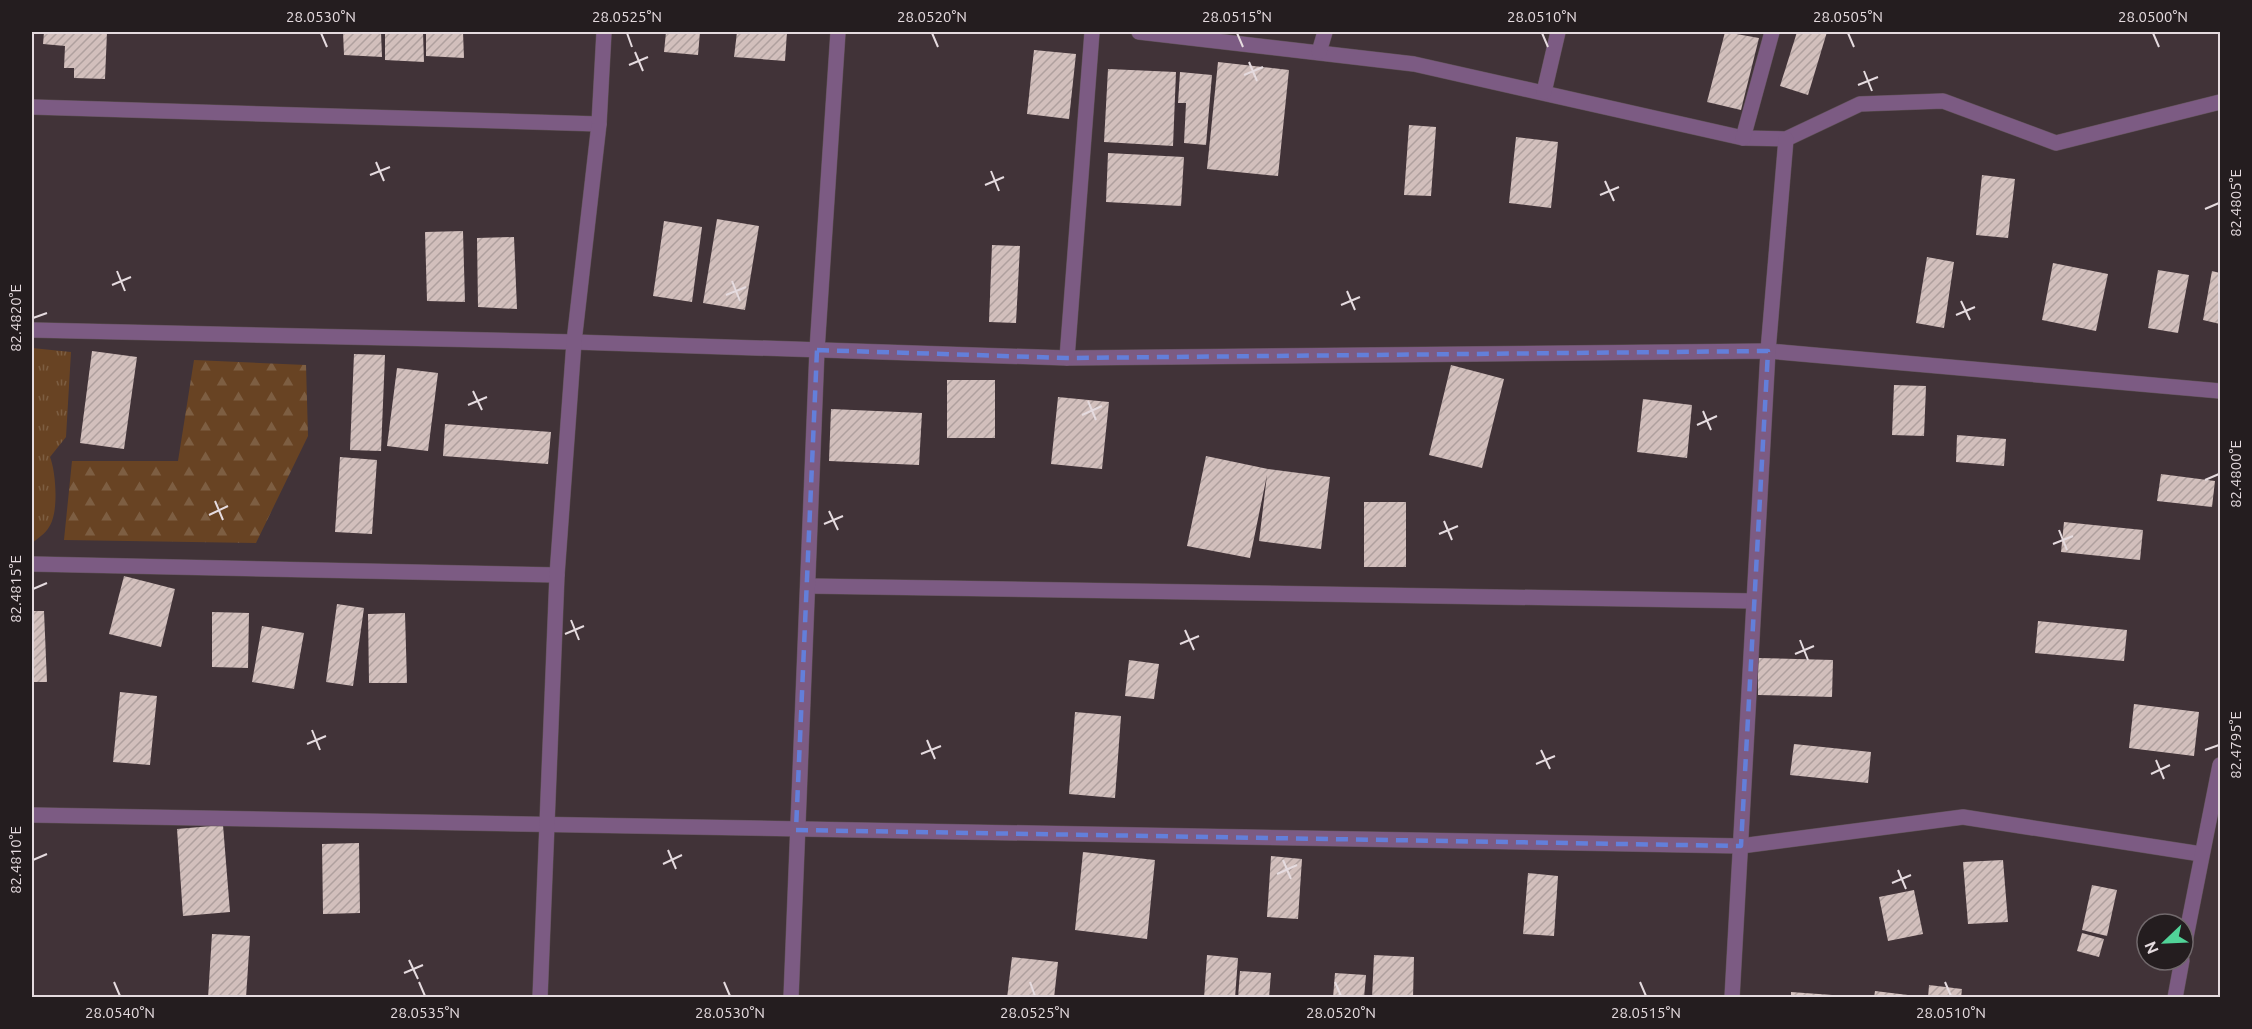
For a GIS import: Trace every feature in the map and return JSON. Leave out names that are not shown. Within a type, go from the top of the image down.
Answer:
[{"type":"street","points":[[540,998],[557,575],[574,342],[599,124],[604,32]]},
{"type":"street","points":[[791,998],[817,350],[838,32]]},
{"type":"street","points":[[1067,358],[1092,32]]},
{"type":"street","points":[[1138,32],[1414,64],[1743,138],[1786,139],[1860,104],[1943,102],[2056,143],[2220,102]]},
{"type":"street","points":[[1319,52],[1325,32]]},
{"type":"street","points":[[1544,92],[1558,32]]},
{"type":"street","points":[[1743,138],[1772,32]]},
{"type":"street","points":[[32,107],[599,124]]},
{"type":"street","points":[[1732,998],[1768,351],[1786,139]]},
{"type":"street","points":[[32,330],[574,342],[1067,358],[1768,351],[2220,391]]},
{"type":"street","points":[[32,564],[557,575]]},
{"type":"street","points":[[808,586],[1754,601]]},
{"type":"street","points":[[2190,912],[2220,765]]},
{"type":"street","points":[[32,815],[1741,846],[1963,817],[2200,854]]},
{"type":"street","points":[[2175,998],[2180,972]]},
{"type":"highlighted area","points":[[817,350],[1067,358],[1768,351],[1741,846],[796,830]]},
{"type":"green space","points":[[32,348],[71,352],[66,437],[50,457],[55,482],[54,512],[48,529],[32,543]]},
{"type":"green space","points":[[194,360],[306,365],[308,436],[256,543],[64,540],[72,461],[178,461]]},
{"type":"building","points":[[44,32],[107,32],[105,79],[74,78],[74,68],[64,68],[65,46],[43,44]]},
{"type":"building","points":[[343,32],[381,32],[382,57],[344,55]]},
{"type":"building","points":[[385,32],[423,32],[424,62],[385,60]]},
{"type":"building","points":[[426,32],[463,32],[464,58],[426,56]]},
{"type":"building","points":[[666,32],[700,32],[698,55],[664,52]]},
{"type":"building","points":[[737,32],[787,32],[785,61],[734,57]]},
{"type":"building","points":[[1725,32],[1759,38],[1741,110],[1707,102]]},
{"type":"building","points":[[1797,32],[1827,32],[1808,95],[1780,86]]},
{"type":"building","points":[[1034,50],[1076,54],[1069,119],[1027,114]]},
{"type":"building","points":[[1218,62],[1289,70],[1278,176],[1207,169]]},
{"type":"building","points":[[1108,69],[1176,72],[1173,146],[1104,142]]},
{"type":"building","points":[[1180,72],[1212,75],[1206,145],[1184,143],[1186,103],[1178,103]]},
{"type":"building","points":[[1409,125],[1436,127],[1431,196],[1404,195]]},
{"type":"building","points":[[1516,137],[1558,142],[1551,208],[1509,203]]},
{"type":"building","points":[[1108,153],[1184,157],[1181,206],[1106,202]]},
{"type":"building","points":[[1982,175],[2015,179],[2008,238],[1976,235]]},
{"type":"building","points":[[717,219],[759,226],[745,310],[703,303]]},
{"type":"building","points":[[664,221],[702,227],[692,302],[653,296]]},
{"type":"building","points":[[463,231],[465,302],[427,301],[425,232]]},
{"type":"building","points":[[514,237],[517,309],[478,307],[477,238]]},
{"type":"building","points":[[992,245],[1020,246],[1016,323],[989,322]]},
{"type":"building","points":[[1927,257],[1954,262],[1944,328],[1916,323]]},
{"type":"building","points":[[2053,263],[2108,274],[2096,331],[2042,320]]},
{"type":"building","points":[[2158,270],[2189,275],[2178,333],[2148,328]]},
{"type":"building","points":[[2212,271],[2220,273],[2220,324],[2203,320]]},
{"type":"building","points":[[92,351],[137,357],[124,449],[80,443]]},
{"type":"building","points":[[354,354],[385,355],[381,451],[350,450]]},
{"type":"building","points":[[1451,365],[1504,379],[1482,468],[1429,455]]},
{"type":"building","points":[[397,368],[438,373],[428,451],[387,446]]},
{"type":"building","points":[[947,380],[995,380],[995,438],[947,438]]},
{"type":"building","points":[[1894,385],[1926,386],[1924,436],[1892,435]]},
{"type":"building","points":[[1058,397],[1109,402],[1102,469],[1051,464]]},
{"type":"building","points":[[1643,399],[1692,405],[1687,458],[1637,452]]},
{"type":"building","points":[[831,409],[922,413],[919,465],[829,461]]},
{"type":"building","points":[[445,424],[551,432],[548,464],[443,456]]},
{"type":"building","points":[[1957,435],[2006,439],[2004,466],[1956,462]]},
{"type":"building","points":[[1206,456],[1268,469],[1330,477],[1321,549],[1259,541],[1267,475],[1250,558],[1187,546]]},
{"type":"building","points":[[340,457],[377,460],[372,534],[335,532]]},
{"type":"building","points":[[2161,474],[2215,481],[2212,507],[2157,501]]},
{"type":"building","points":[[1364,502],[1406,502],[1406,567],[1364,567]]},
{"type":"building","points":[[2064,522],[2143,530],[2140,560],[2061,552]]},
{"type":"building","points":[[124,576],[175,589],[161,647],[109,634]]},
{"type":"building","points":[[337,604],[364,608],[353,686],[326,682]]},
{"type":"building","points":[[32,611],[44,611],[47,682],[32,682]]},
{"type":"building","points":[[212,612],[249,613],[248,668],[212,667]]},
{"type":"building","points":[[405,613],[407,683],[369,683],[368,614]]},
{"type":"building","points":[[2038,621],[2127,630],[2124,661],[2035,653]]},
{"type":"building","points":[[262,626],[304,633],[294,689],[252,682]]},
{"type":"building","points":[[1758,658],[1833,660],[1832,697],[1758,695]]},
{"type":"building","points":[[1129,660],[1159,664],[1154,699],[1125,696]]},
{"type":"building","points":[[120,692],[157,696],[150,765],[113,762]]},
{"type":"building","points":[[2134,704],[2199,712],[2194,756],[2129,748]]},
{"type":"building","points":[[1075,712],[1121,716],[1115,798],[1069,794]]},
{"type":"building","points":[[1794,744],[1871,752],[1868,783],[1790,775]]},
{"type":"building","points":[[223,825],[230,912],[183,916],[177,829]]},
{"type":"building","points":[[359,843],[360,913],[323,914],[322,844]]},
{"type":"building","points":[[1083,852],[1155,860],[1147,939],[1075,930]]},
{"type":"building","points":[[1271,856],[1302,859],[1298,919],[1267,917]]},
{"type":"building","points":[[2003,860],[2008,922],[1968,924],[1963,862]]},
{"type":"building","points":[[1528,873],[1558,876],[1554,936],[1523,934]]},
{"type":"building","points":[[2092,885],[2117,890],[2107,936],[2082,930]]},
{"type":"building","points":[[1914,890],[1923,934],[1888,941],[1879,897]]},
{"type":"building","points":[[2082,933],[2104,939],[2099,957],[2077,951]]},
{"type":"building","points":[[212,934],[250,936],[246,998],[208,998]]},
{"type":"building","points":[[1207,955],[1238,958],[1235,998],[1204,998]]},
{"type":"building","points":[[1374,955],[1414,957],[1413,998],[1372,998]]},
{"type":"building","points":[[1012,957],[1058,962],[1054,998],[1007,998]]},
{"type":"building","points":[[1240,971],[1271,973],[1269,998],[1238,998]]},
{"type":"building","points":[[1335,973],[1366,975],[1364,998],[1333,998]]},
{"type":"building","points":[[1929,985],[1962,989],[1961,998],[1928,998]]},
{"type":"building","points":[[1875,991],[1916,996],[1916,998],[1874,998]]},
{"type":"building","points":[[1791,992],[1846,996],[1846,998],[1791,998]]}]
